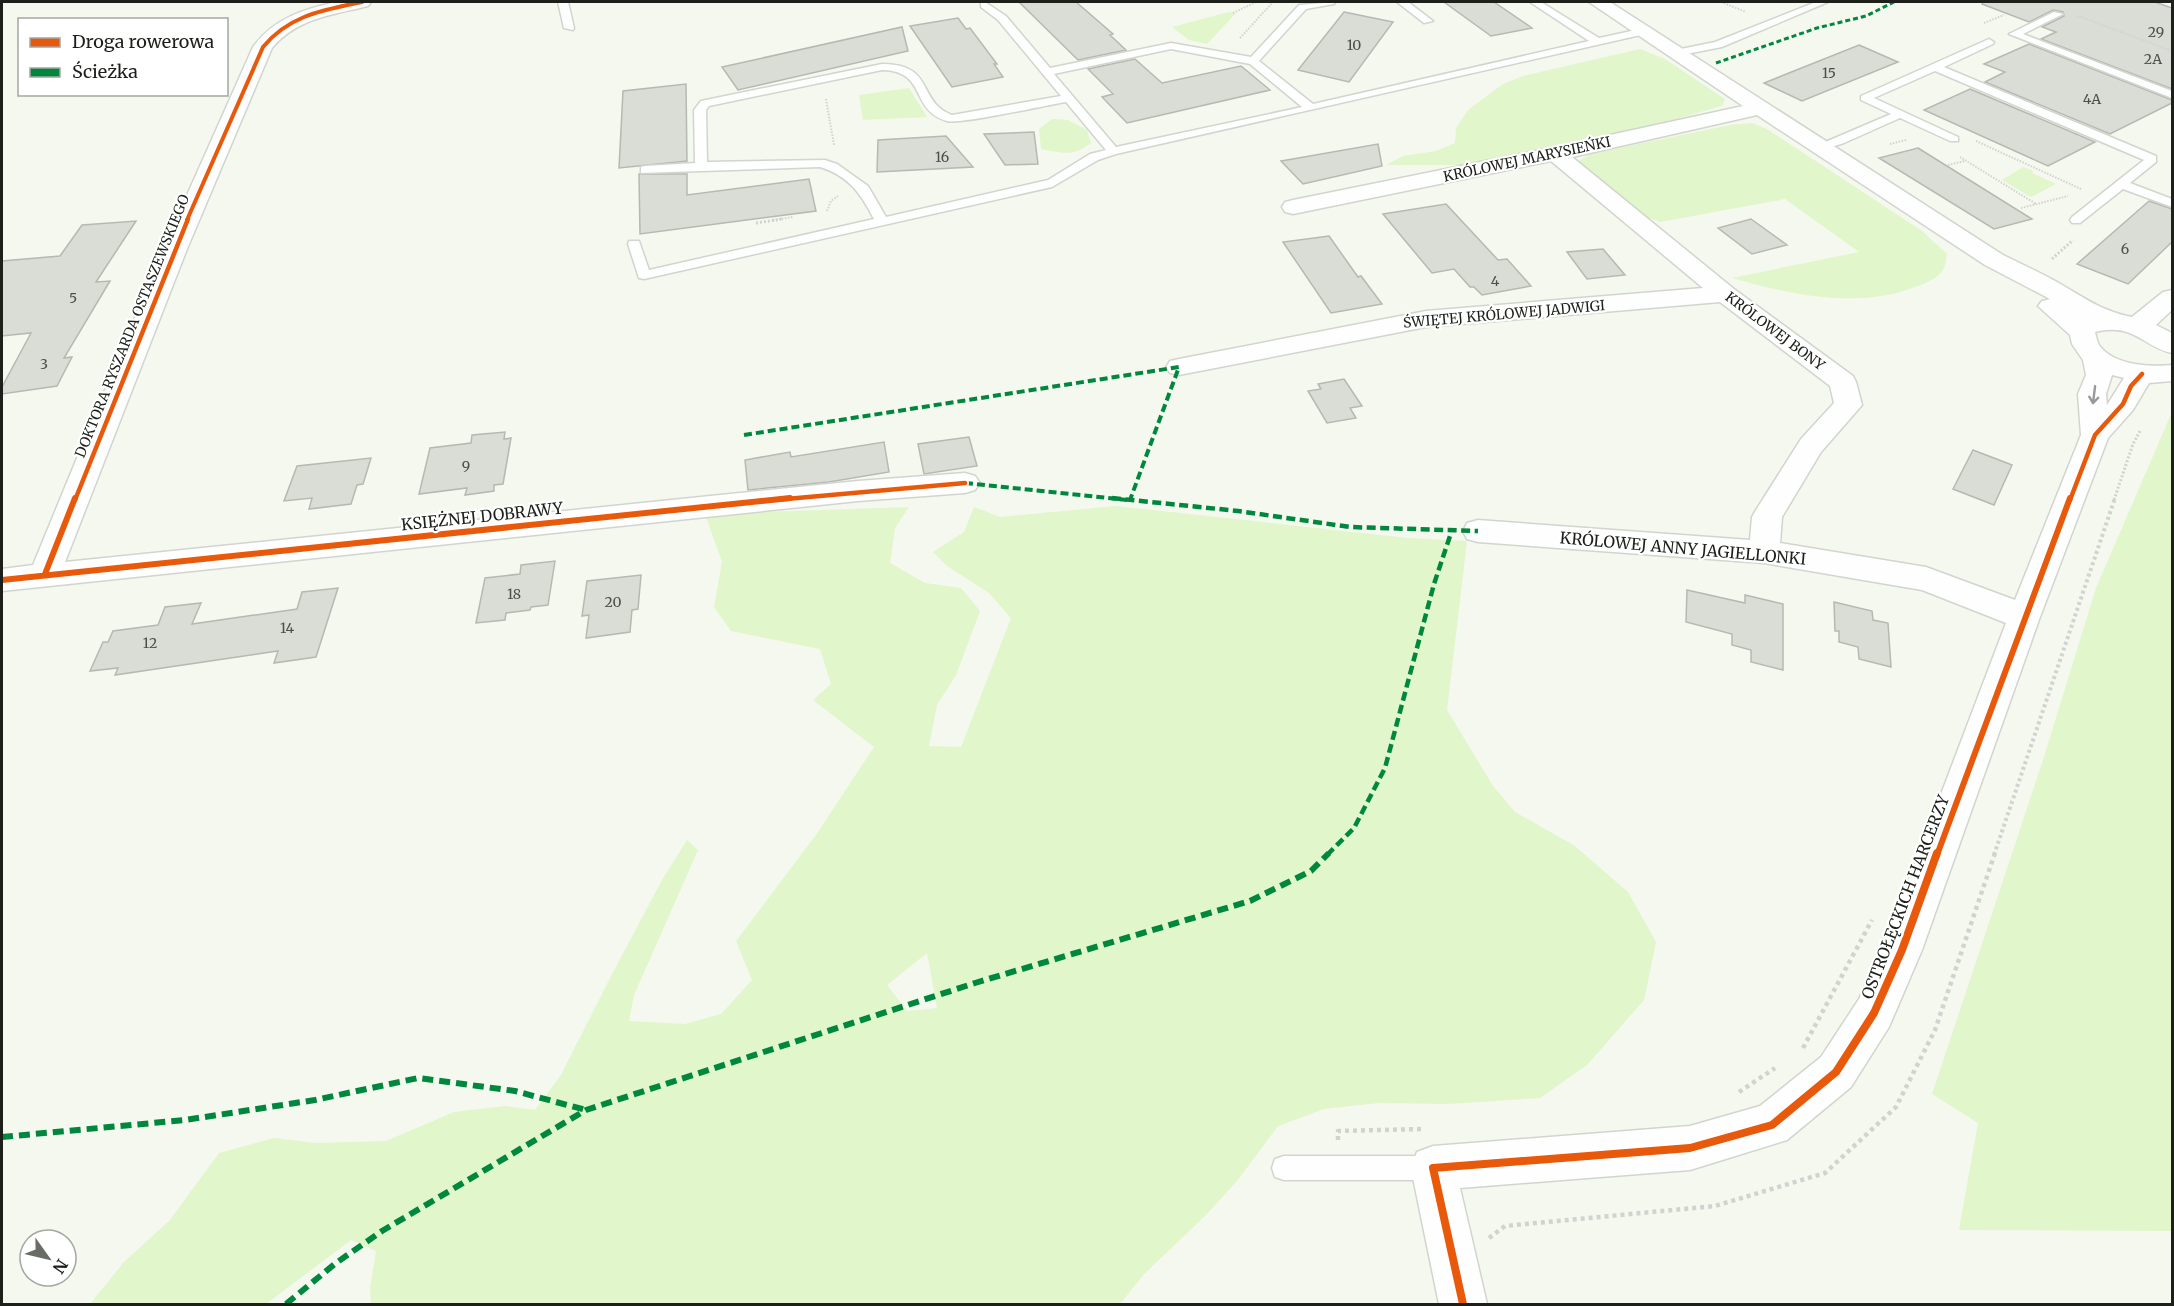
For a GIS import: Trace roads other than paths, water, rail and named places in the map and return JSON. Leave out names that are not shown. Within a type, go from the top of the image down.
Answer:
[{"type":"street","name":"DOKTORA RYSZARDA OSTASZEWSKIEGO","points":[[45,574],[184,228],[263,47],[281,27],[312,13],[362,2]]},
{"type":"street","points":[[1598,2],[1994,260],[2046,286],[2090,313],[2157,334],[2172,345]]},
{"type":"street","name":"KRÓLOWEJ MARYSIEŃKI","points":[[1293,207],[1555,154],[1760,108]]},
{"type":"street","name":"KRÓLOWEJ BONY","points":[[1555,154],[1725,294],[1842,382],[1848,405],[1811,446],[1767,517],[1764,552]]},
{"type":"street","points":[[1994,260],[2031,292],[2071,320],[2089,344],[2117,367],[2142,374],[2172,373]]},
{"type":"street","name":"ŚWIĘTEJ KRÓLOWEJ JADWIGI","points":[[1179,367],[1426,319],[1725,294]]},
{"type":"street","points":[[2089,344],[2091,324],[2123,324],[2147,319],[2172,297]]},
{"type":"street","name":"OSTROŁĘCKICH HARCERZY","points":[[2089,344],[2099,375],[2092,394],[2095,435]]},
{"type":"street","name":"OSTROŁĘCKICH HARCERZY","points":[[1432,1168],[1690,1148],[1772,1125],[1836,1072],[1874,1013],[1902,950],[2024,617],[2095,435],[2123,404],[2131,386],[2142,374]]},
{"type":"street","name":"KSIĘŻNEJ DOBRAWY","points":[[2,580],[869,490],[965,483]]},
{"type":"street","name":"KRÓLOWEJ ANNY JAGIELLONKI","points":[[1478,531],[1764,552],[1926,579],[2024,617]]},
{"type":"street","points":[[1432,1168],[1463,1305]]},
{"type":"lane","points":[[563,2],[569,28]]},
{"type":"lane","points":[[1253,61],[1303,7],[1330,2]]},
{"type":"lane","points":[[1401,2],[1428,21]]},
{"type":"lane","points":[[1535,2],[1598,42]]},
{"type":"lane","points":[[1676,53],[1718,45],[1823,2]]},
{"type":"lane","points":[[985,5],[1002,18],[1113,151]]},
{"type":"lane","points":[[2058,14],[2014,34],[2172,95]]},
{"type":"lane","points":[[634,244],[644,275],[1052,183],[1094,157],[1113,151],[1645,32]]},
{"type":"lane","points":[[1954,139],[1865,98],[1989,42]]},
{"type":"lane","points":[[1047,72],[1172,46],[1253,61],[1311,108]]},
{"type":"lane","points":[[701,166],[700,110],[705,104],[882,67],[894,67],[909,72],[936,114],[951,119],[1069,98]]},
{"type":"lane","points":[[1935,67],[2152,159]]},
{"type":"lane","points":[[1822,146],[1840,141],[1900,114]]},
{"type":"lane","points":[[2076,220],[2161,151],[2123,135]]},
{"type":"lane","points":[[645,170],[808,163],[828,165],[864,189],[881,220]]},
{"type":"lane","points":[[2122,184],[2172,203]]},
{"type":"lane","points":[[1284,1168],[1432,1168]]}]
